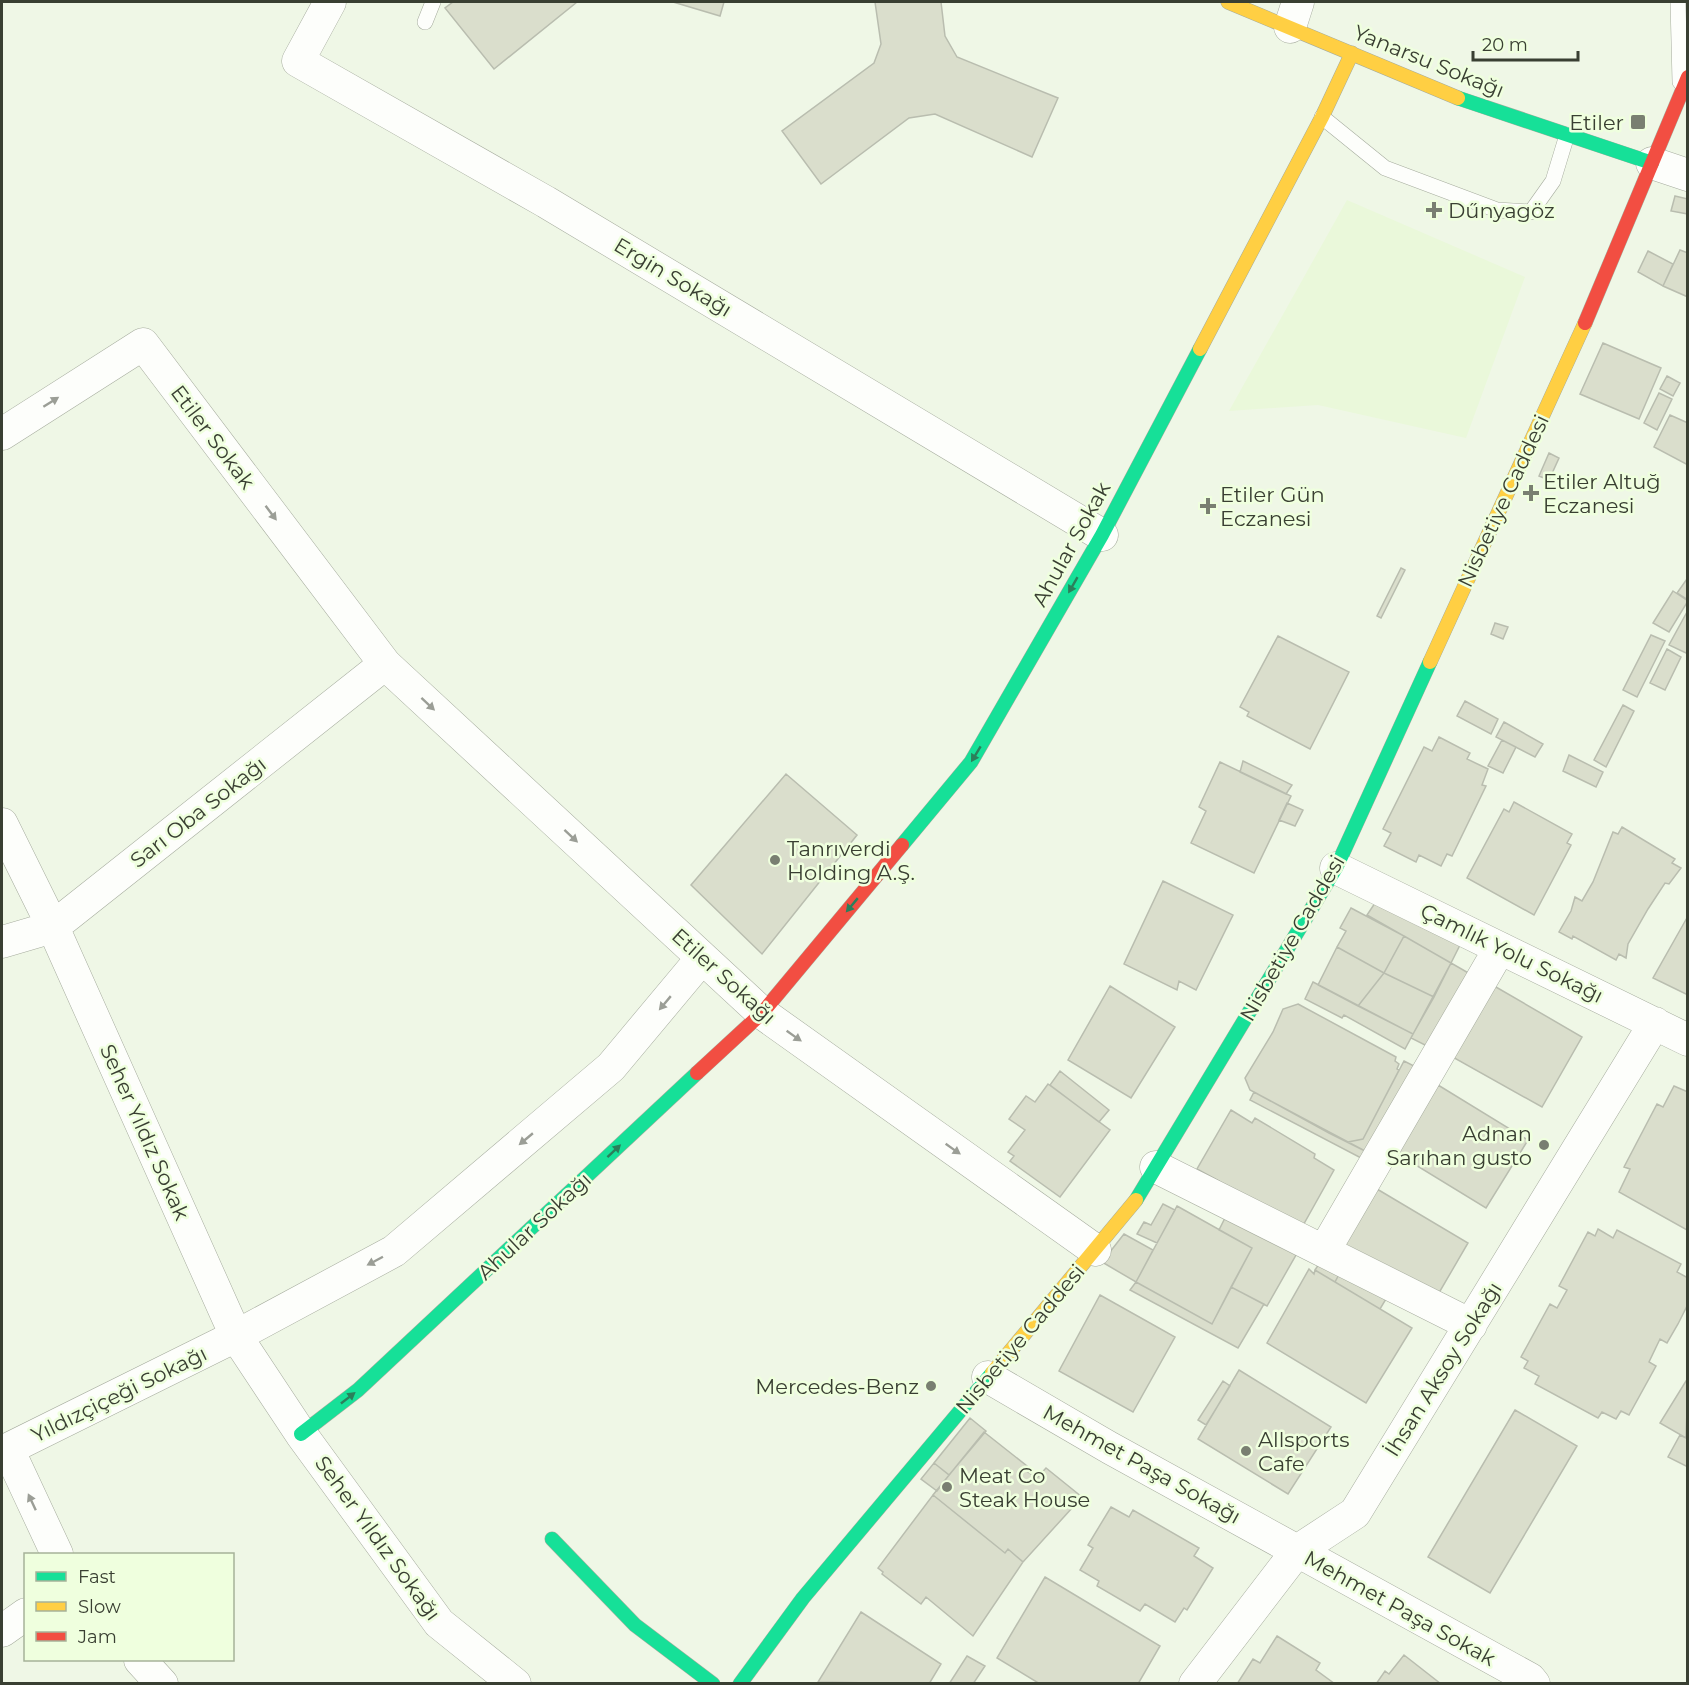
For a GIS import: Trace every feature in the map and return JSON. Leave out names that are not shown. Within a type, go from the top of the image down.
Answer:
[{"type":"street","name":"Ergin Sokağı","points":[[330,2],[298,61],[546,202],[1102,535]]},
{"type":"street","name":"Yanarsu Sokağı","points":[[1227,2],[1294,14],[1352,53],[1464,100],[1652,163]]},
{"type":"street","name":"Ahular Sokak","points":[[762,1013],[971,762],[1102,535],[1322,117],[1352,53]]},
{"type":"street","name":"Nisbetiye Caddesi","points":[[740,1683],[802,1598],[1134,1204],[1336,868],[1609,270],[1688,77]]},
{"type":"street","points":[[1652,163],[1688,175]]},
{"type":"street","name":"Etiler Sokak","points":[[2,434],[143,344],[385,664]]},
{"type":"street","name":"Sarı Oba Sokağı","points":[[2,942],[53,927],[385,664]]},
{"type":"street","name":"Etiler Sokağı","points":[[385,664],[762,1013],[1095,1250]]},
{"type":"street","name":"Seher Yıldız Sokak","points":[[2,824],[53,927],[236,1336],[301,1434]]},
{"type":"street","name":"Çamlık Yolu Sokağı","points":[[1336,868],[1688,1040]]},
{"type":"street","points":[[1324,1251],[1500,948]]},
{"type":"street","points":[[236,1336],[394,1251],[611,1067],[702,958]]},
{"type":"street","name":"Ahular Sokağı","points":[[301,1434],[358,1390],[762,1013]]},
{"type":"street","name":"İhsan Aksoy Sokağı","points":[[1195,1683],[1297,1551],[1355,1513],[1655,1023]]},
{"type":"street","points":[[1156,1167],[1471,1325]]},
{"type":"street","name":"Yıldızçiçeği Sokağı","points":[[5,1450],[236,1336]]},
{"type":"street","name":"Mehmet Paşa Sokağı","points":[[988,1377],[1297,1551]]},
{"type":"street","name":"Seher Yıldız Sokağı","points":[[301,1434],[439,1623],[515,1683]]},
{"type":"street","points":[[5,1450],[56,1553]]},
{"type":"street","points":[[552,1539],[635,1625],[713,1683]]},
{"type":"street","name":"Mehmet Paşa Sokak","points":[[1297,1551],[1534,1683]]},
{"type":"street","points":[[2,1631],[24,1615]]},
{"type":"street","points":[[142,1661],[162,1683]]},
{"type":"lane","points":[[425,22],[433,2]]},
{"type":"lane","name":"Nisbetiye Caddesi","points":[[1678,2],[1680,94]]},
{"type":"lane","points":[[1322,117],[1384,168],[1497,210],[1531,212],[1553,181],[1567,135]]},
{"type":"shaded area","points":[[1347,200],[1525,277],[1466,438],[1318,405],[1229,411]]},
{"type":"building","points":[[453,2],[577,2],[494,69],[445,8]]},
{"type":"building","points":[[673,2],[724,2],[720,16]]},
{"type":"building","points":[[875,2],[941,2],[945,36],[957,57],[1058,98],[1032,157],[935,114],[909,118],[821,184],[782,131],[874,63],[881,44]]},
{"type":"building","points":[[1675,196],[1688,199],[1688,214],[1671,211]]},
{"type":"building","points":[[1680,250],[1688,253],[1688,297],[1663,286]]},
{"type":"building","points":[[1648,251],[1673,264],[1663,286],[1638,272]]},
{"type":"building","points":[[1603,343],[1661,368],[1639,419],[1580,394]]},
{"type":"building","points":[[1667,376],[1680,383],[1673,396],[1660,389]]},
{"type":"building","points":[[1659,393],[1672,399],[1657,430],[1644,423]]},
{"type":"building","points":[[1670,415],[1688,423],[1688,465],[1654,447]]},
{"type":"building","points":[[1549,453],[1559,458],[1549,480],[1539,476]]},
{"type":"building","points":[[1401,568],[1405,570],[1381,618],[1377,616]]},
{"type":"building","points":[[1688,580],[1688,600],[1677,593]]},
{"type":"building","points":[[1673,591],[1688,601],[1669,632],[1653,623]]},
{"type":"building","points":[[1687,612],[1688,649],[1686,653],[1669,645]]},
{"type":"building","points":[[1495,623],[1508,627],[1503,639],[1491,634]]},
{"type":"building","points":[[1651,635],[1665,641],[1637,697],[1623,690]]},
{"type":"building","points":[[1278,636],[1349,672],[1310,749],[1247,716],[1249,712],[1240,707]]},
{"type":"building","points":[[1667,649],[1681,657],[1665,690],[1650,683]]},
{"type":"building","points":[[1465,701],[1498,719],[1491,734],[1457,716]]},
{"type":"building","points":[[1623,705],[1634,711],[1606,767],[1594,760]]},
{"type":"building","points":[[1504,722],[1543,744],[1535,757],[1496,737]]},
{"type":"building","points":[[1439,737],[1470,753],[1467,759],[1488,769],[1482,785],[1486,786],[1452,856],[1447,854],[1441,866],[1419,855],[1416,862],[1384,846],[1391,833],[1383,829],[1424,747],[1432,751]]},
{"type":"building","points":[[1502,740],[1516,747],[1503,773],[1488,766]]},
{"type":"building","points":[[1569,755],[1603,772],[1596,787],[1563,771]]},
{"type":"building","points":[[1243,761],[1292,785],[1286,794],[1240,772]]},
{"type":"building","points":[[1220,762],[1291,796],[1254,873],[1191,843],[1206,811],[1199,807]]},
{"type":"building","name":"Tanrıverdi Holding A.Ş.","points":[[786,774],[857,835],[762,954],[691,885]]},
{"type":"building","points":[[1514,802],[1572,834],[1567,843],[1571,845],[1534,915],[1467,878],[1504,809],[1509,812]]},
{"type":"building","points":[[1287,803],[1303,810],[1295,826],[1279,820]]},
{"type":"building","points":[[1622,827],[1675,859],[1672,863],[1681,868],[1669,884],[1665,883],[1648,909],[1628,944],[1626,958],[1619,954],[1616,960],[1573,936],[1572,939],[1559,932],[1571,911],[1575,897],[1582,901],[1593,882],[1613,832],[1618,834]]},
{"type":"building","points":[[1163,881],[1233,915],[1196,990],[1179,981],[1177,990],[1124,964]]},
{"type":"building","points":[[1379,897],[1462,941],[1451,963],[1367,915]]},
{"type":"building","points":[[1351,908],[1404,936],[1384,973],[1337,947],[1346,931],[1340,928]]},
{"type":"building","points":[[1688,916],[1688,995],[1653,978]]},
{"type":"building","points":[[1404,936],[1451,963],[1434,997],[1384,973]]},
{"type":"building","points":[[1337,947],[1384,973],[1358,1006],[1318,985]]},
{"type":"building","points":[[1451,963],[1472,975],[1429,1047],[1411,1038]]},
{"type":"building","points":[[1384,973],[1434,997],[1413,1034],[1358,1006]]},
{"type":"building","points":[[1313,982],[1413,1034],[1405,1049],[1344,1015],[1342,1018],[1305,999]]},
{"type":"building","points":[[1489,983],[1582,1037],[1542,1107],[1449,1055]]},
{"type":"building","points":[[1110,986],[1175,1027],[1131,1098],[1068,1060]]},
{"type":"building","points":[[1298,1004],[1396,1057],[1395,1061],[1399,1064],[1397,1069],[1399,1070],[1363,1139],[1348,1142],[1250,1090],[1245,1078],[1273,1032],[1283,1009]]},
{"type":"building","points":[[1404,1061],[1414,1066],[1365,1151],[1348,1142],[1363,1139]]},
{"type":"building","points":[[1060,1071],[1109,1110],[1099,1122],[1050,1085]]},
{"type":"building","points":[[1048,1084],[1110,1130],[1060,1197],[1010,1161],[1014,1156],[1008,1152],[1025,1130],[1009,1119],[1026,1096],[1035,1102]]},
{"type":"building","points":[[1438,1085],[1528,1140],[1486,1208],[1396,1153]]},
{"type":"building","points":[[1674,1086],[1688,1092],[1687,1230],[1619,1192],[1630,1169],[1624,1167],[1657,1104],[1663,1107]]},
{"type":"building","points":[[1254,1092],[1365,1151],[1361,1158],[1250,1100]]},
{"type":"building","points":[[1231,1110],[1252,1123],[1255,1118],[1315,1154],[1314,1158],[1334,1170],[1301,1229],[1216,1185],[1219,1181],[1197,1169]]},
{"type":"building","points":[[1377,1189],[1468,1243],[1436,1298],[1335,1239]]},
{"type":"building","points":[[1163,1204],[1175,1210],[1157,1243],[1137,1234],[1144,1222],[1151,1225]]},
{"type":"building","points":[[1177,1206],[1252,1248],[1212,1324],[1136,1282]]},
{"type":"building","points":[[1229,1210],[1300,1248],[1267,1306],[1231,1287],[1252,1248],[1219,1230]]},
{"type":"building","points":[[1598,1229],[1613,1238],[1617,1230],[1681,1264],[1677,1272],[1688,1278],[1688,1304],[1678,1324],[1667,1343],[1660,1339],[1649,1362],[1656,1366],[1629,1415],[1621,1411],[1616,1419],[1602,1412],[1598,1418],[1535,1384],[1539,1376],[1524,1368],[1528,1361],[1521,1357],[1550,1304],[1557,1308],[1567,1290],[1559,1286],[1588,1232],[1595,1236]]},
{"type":"building","points":[[1124,1234],[1153,1250],[1136,1282],[1102,1262]]},
{"type":"building","points":[[1324,1256],[1343,1267],[1335,1282],[1315,1270]]},
{"type":"building","points":[[1343,1267],[1389,1294],[1380,1309],[1335,1282]]},
{"type":"building","points":[[1309,1269],[1314,1274],[1315,1270],[1412,1328],[1366,1403],[1267,1343]]},
{"type":"building","points":[[1136,1282],[1212,1324],[1231,1287],[1264,1304],[1238,1348],[1130,1290]]},
{"type":"building","points":[[1100,1295],[1175,1337],[1133,1412],[1059,1371]]},
{"type":"building","points":[[1239,1370],[1331,1427],[1288,1494],[1198,1439]]},
{"type":"building","points":[[1223,1381],[1230,1386],[1206,1425],[1198,1420]]},
{"type":"building","points":[[1686,1381],[1688,1382],[1686,1438],[1660,1423]]},
{"type":"building","points":[[1515,1410],[1577,1446],[1490,1593],[1428,1557]]},
{"type":"building","points":[[970,1418],[986,1431],[949,1475],[934,1463]]},
{"type":"building","points":[[984,1432],[1027,1466],[1025,1470],[1037,1478],[1046,1468],[1082,1497],[1023,1562],[1008,1549],[1005,1553],[933,1495]]},
{"type":"building","points":[[1680,1435],[1686,1438],[1688,1435],[1688,1467],[1668,1457]]},
{"type":"building","points":[[934,1463],[949,1475],[937,1491],[921,1479]]},
{"type":"building","points":[[933,1495],[1005,1553],[1008,1549],[1023,1562],[973,1636],[926,1597],[921,1604],[882,1574],[883,1572],[878,1568]]},
{"type":"building","points":[[1111,1507],[1129,1517],[1133,1510],[1199,1548],[1194,1556],[1213,1568],[1187,1610],[1184,1608],[1175,1622],[1145,1604],[1140,1611],[1097,1586],[1099,1581],[1080,1570],[1093,1548],[1088,1545]]},
{"type":"building","points":[[1045,1577],[1160,1646],[1138,1684],[1040,1684],[997,1658]]},
{"type":"building","points":[[861,1612],[941,1664],[929,1684],[818,1682]]},
{"type":"building","points":[[1277,1636],[1320,1663],[1316,1670],[1335,1684],[1237,1684],[1253,1659],[1260,1663]]},
{"type":"building","points":[[1404,1655],[1441,1684],[1376,1684],[1385,1671],[1389,1674]]},
{"type":"building","points":[[967,1656],[985,1666],[973,1684],[949,1684]]},
{"type":"traffic: fast","points":[[1458,98],[1652,163]]},
{"type":"traffic: fast","points":[[902,845],[971,762],[1102,535],[1200,349]]},
{"type":"traffic: fast","points":[[1136,1200],[1336,868],[1430,662]]},
{"type":"traffic: fast","points":[[301,1434],[358,1390],[697,1073]]},
{"type":"traffic: fast","points":[[740,1684],[803,1598],[992,1373]]},
{"type":"traffic: fast","points":[[552,1539],[635,1625],[713,1684]]},
{"type":"traffic: slow","points":[[1228,2],[1458,98]]},
{"type":"traffic: slow","points":[[1200,349],[1322,117],[1352,53]]},
{"type":"traffic: slow","points":[[1430,662],[1585,323]]},
{"type":"traffic: slow","points":[[992,1373],[1136,1200]]},
{"type":"traffic: jam","points":[[1585,323],[1688,77]]},
{"type":"traffic: jam","points":[[697,1073],[762,1013],[902,845]]},
{"type":"place","name":"Etiler","points":[[1638,122]]},
{"type":"place","name":"Dűnyagöz","points":[[1434,210]]},
{"type":"place","name":"Etiler Altuğ Eczanesi","points":[[1531,493]]},
{"type":"place","name":"Etiler Gün Eczanesi","points":[[1208,506]]},
{"type":"place","name":"Tanrıverdi Holding A.Ş.","points":[[775,860]]},
{"type":"place","name":"Adnan Sarıhan gusto","points":[[1544,1145]]},
{"type":"place","name":"Mercedes-Benz","points":[[931,1386]]},
{"type":"place","name":"Allsports Cafe","points":[[1246,1451]]},
{"type":"place","name":"Meat Co Steak House","points":[[947,1487]]}]
